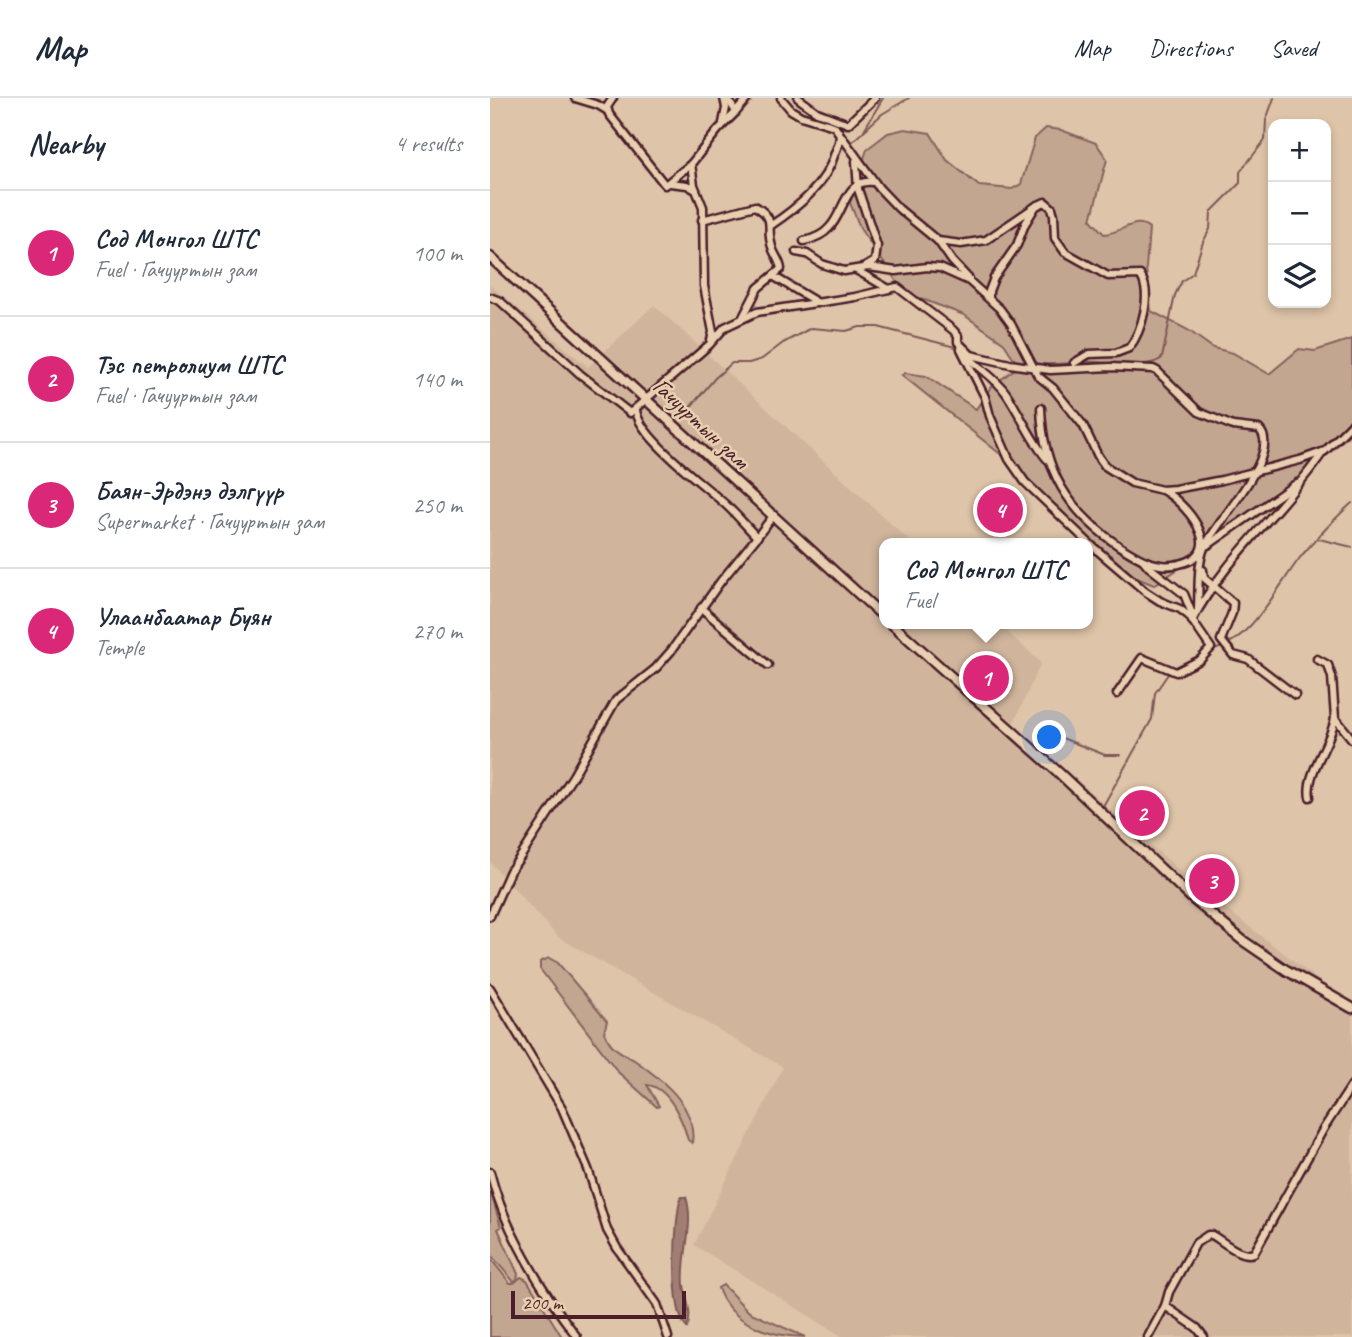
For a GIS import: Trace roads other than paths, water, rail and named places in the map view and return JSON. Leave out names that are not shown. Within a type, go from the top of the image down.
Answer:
[{"type":"main road","name":"Гачууртын зам","points":[[490,257],[879,612]]},
{"type":"main road","points":[[898,629],[1058,772],[1194,900],[1242,940],[1286,970],[1352,1008]]},
{"type":"street","points":[[575,98],[598,104],[609,113],[665,186],[691,164],[718,130],[725,113],[726,98]]},
{"type":"street","points":[[609,113],[607,107],[613,98]]},
{"type":"street","points":[[726,98],[736,113]]},
{"type":"street","points":[[718,130],[748,98]]},
{"type":"street","points":[[781,98],[791,110],[801,116],[826,122],[838,130],[875,183],[899,209],[938,241],[958,269],[1011,324],[1031,366],[1038,376],[1054,388],[1083,425],[1105,466],[1132,483],[1162,490],[1179,500],[1193,516],[1200,528],[1201,546],[1192,558],[1175,565],[1144,561]]},
{"type":"street","points":[[798,98],[817,112],[848,124],[875,98]]},
{"type":"street","points":[[770,226],[806,198],[823,180],[833,163],[840,140],[838,130]]},
{"type":"street","points":[[856,159],[858,186],[877,246],[874,261],[856,271]]},
{"type":"street","points":[[691,164],[691,174],[703,207],[705,286],[713,332],[709,345]]},
{"type":"street","points":[[804,241],[831,227],[846,197],[858,186],[864,182],[875,183]]},
{"type":"street","points":[[670,183],[687,185],[697,191]]},
{"type":"street","points":[[938,241],[961,244],[986,240],[1045,202],[1052,208],[1055,238],[1060,248],[1100,274],[1140,275],[1144,281],[1145,315],[1129,348],[1116,353],[1089,354],[1074,363]]},
{"type":"street","points":[[702,220],[755,206],[766,212],[771,221],[770,243],[781,269],[758,288],[742,319]]},
{"type":"street","points":[[989,299],[994,278],[1017,246],[1025,224],[1036,206]]},
{"type":"street","points":[[796,252],[807,254],[833,268],[856,271],[889,289]]},
{"type":"street","points":[[864,268],[877,267],[896,271],[940,268],[978,288]]},
{"type":"street","points":[[773,276],[818,303]]},
{"type":"street","points":[[490,298],[500,301],[622,408],[631,412],[709,345],[725,327],[742,319],[757,312],[897,287],[931,315],[943,321],[958,336],[959,344],[985,397],[990,416],[1009,459],[1025,482],[1084,538]]},
{"type":"street","points":[[959,344],[978,358],[1050,370],[1111,367],[1157,370],[1199,412],[1233,426],[1261,430],[1264,439],[1255,471],[1243,493],[1219,523],[1204,548],[1198,608]]},
{"type":"street","points":[[959,344],[976,366],[1004,390],[1028,434],[1049,461]]},
{"type":"street","points":[[1041,408],[1049,461],[1058,483],[1073,507],[1099,533],[1144,561],[1184,594],[1194,615],[1192,621]]},
{"type":"street","points":[[636,410],[638,421],[652,438],[757,537]]},
{"type":"street","points":[[1192,621],[1213,586],[1254,533],[1352,424]]},
{"type":"street","points":[[1162,490],[1222,480],[1325,451]]},
{"type":"street","points":[[1204,548],[1303,479]]},
{"type":"street","points":[[490,916],[510,871],[573,776],[616,700],[656,668],[671,651],[773,516]]},
{"type":"street","points":[[1093,547],[1160,601],[1185,612],[1211,648],[1200,660],[1176,672],[1142,659],[1117,694]]},
{"type":"street","points":[[1201,560],[1204,578],[1233,603],[1232,613],[1221,640],[1233,655],[1248,659],[1295,695]]},
{"type":"street","points":[[701,608],[768,665]]},
{"type":"street","points":[[1310,797],[1311,780],[1333,733],[1335,718],[1332,677],[1328,666],[1317,659]]},
{"type":"street","points":[[1335,718],[1352,739]]},
{"type":"street","points":[[490,988],[562,1108],[588,1169],[607,1230],[628,1265],[653,1298],[668,1337]]},
{"type":"street","points":[[1148,1337],[1165,1306],[1169,1292],[1201,1238],[1212,1235],[1242,1253],[1254,1253],[1324,1128],[1352,1085]]},
{"type":"street","points":[[490,1172],[506,1218],[526,1259],[561,1317],[577,1337]]},
{"type":"street","points":[[1165,1306],[1197,1328],[1204,1337]]},
{"type":"waterway","points":[[746,105],[753,98]]},
{"type":"waterway","points":[[864,130],[883,98]]},
{"type":"waterway","points":[[853,141],[882,114],[909,98]]},
{"type":"waterway","points":[[1082,362],[1146,364],[1162,358],[1175,295],[1182,281],[1193,273],[1210,229],[1211,212],[1240,183],[1240,172],[1265,140],[1266,120],[1274,98]]},
{"type":"waterway","points":[[680,416],[732,363],[749,363],[762,359],[783,343],[811,328],[846,331],[860,327],[878,327],[959,348]]},
{"type":"waterway","points":[[972,351],[990,356]]},
{"type":"waterway","points":[[1036,365],[1073,363]]},
{"type":"waterway","points":[[1229,643],[1239,637],[1258,617],[1299,559],[1352,503]]},
{"type":"waterway","points":[[1319,539],[1352,547]]},
{"type":"waterway","points":[[1210,652],[1224,646]]},
{"type":"waterway","points":[[1175,668],[1201,655]]},
{"type":"waterway","points":[[1103,806],[1152,719],[1155,693],[1170,671]]},
{"type":"waterway","points":[[1057,736],[1105,755],[1120,755]]},
{"type":"place","name":"Улаанбаатар Буян","points":[[1000,510]]},
{"type":"place","name":"Сод Монгол ШТС","points":[[986,678]]},
{"type":"place","name":"Тэс петролиум ШТС","points":[[1142,813]]},
{"type":"place","name":"Баян-Эрдэнэ дэлгүүр","points":[[1212,881]]}]
